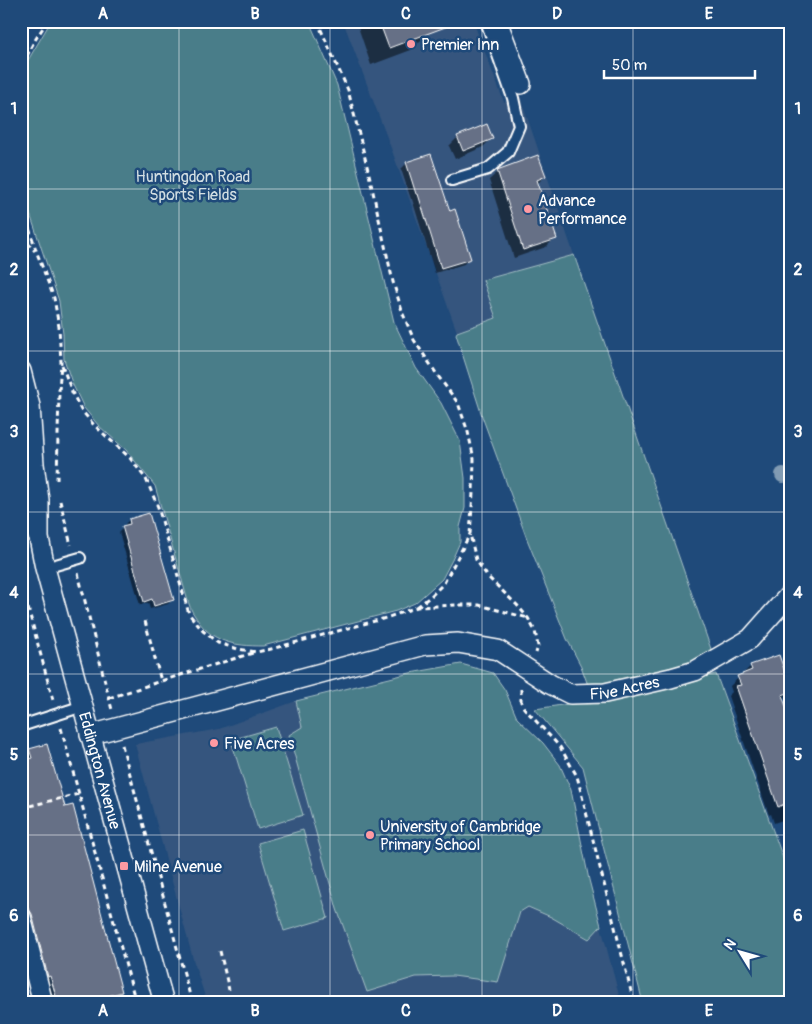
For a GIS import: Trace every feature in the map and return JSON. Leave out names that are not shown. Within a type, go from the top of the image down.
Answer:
[{"type":"street","points":[[497,21],[521,84]]},
{"type":"street","name":"Eddington Avenue","points":[[21,370],[30,406],[38,500],[38,538]]},
{"type":"street","name":"Eddington Avenue","points":[[21,501],[38,538],[164,1003]]},
{"type":"street","name":"Five Acres","points":[[90,735],[426,645],[458,642],[498,650],[550,684],[570,694],[605,693],[695,672],[750,639],[789,599]]},
{"type":"street","points":[[21,917],[43,1003]]},
{"type":"lane","points":[[452,180],[488,169],[508,152],[520,126],[514,98],[486,21]]},
{"type":"lane","points":[[45,568],[77,559]]},
{"type":"lane","points":[[21,726],[82,706]]},
{"type":"path","points":[[21,74],[35,39],[48,21]]},
{"type":"path","points":[[317,21],[348,90],[393,282],[403,314],[414,340],[458,403],[468,432],[474,459],[470,534],[476,560],[488,577],[528,618],[535,630],[538,646]]},
{"type":"path","points":[[21,203],[54,298],[59,327],[61,362],[57,483]]},
{"type":"path","points":[[21,236],[38,253]]},
{"type":"path","points":[[61,362],[81,410],[94,425],[134,462],[149,485],[158,506],[188,614],[203,631],[218,643],[256,652]]},
{"type":"path","points":[[60,499],[77,559],[109,698],[192,1003]]},
{"type":"path","points":[[417,607],[444,583],[470,534]]},
{"type":"path","points":[[21,582],[136,1003]]},
{"type":"path","points":[[109,698],[256,652],[386,618],[417,607],[479,605],[528,618]]},
{"type":"path","points":[[145,621],[161,681]]},
{"type":"path","points":[[547,733],[560,747],[577,776],[634,1003]]},
{"type":"path","points":[[21,808],[79,794]]},
{"type":"path","points":[[220,951],[229,990]]},
{"type":"shaded area","points":[[343,21],[473,21],[504,102],[520,96],[574,255],[483,280],[496,318],[457,332]]},
{"type":"shaded area","name":"University of Cambridge Primary School","points":[[461,664],[493,673],[505,690],[517,718],[543,743],[560,765],[571,790],[589,880],[621,1003],[207,1003],[193,959],[135,744],[219,729],[296,701],[410,673]]},
{"type":"green space","name":"Huntingdon Road Sports Fields","points":[[51,21],[309,21],[337,85],[394,322],[416,368],[441,403],[460,441],[465,478],[465,508],[460,527],[460,542],[442,579],[415,603],[396,611],[263,646],[233,644],[224,641],[208,632],[194,614],[187,598],[155,486],[126,450],[99,426],[84,408],[72,383],[64,359],[59,301],[28,208],[21,179],[21,85],[27,62]]},
{"type":"green space","points":[[574,255],[712,652],[707,661],[589,688],[527,539],[483,419],[456,334],[496,318],[483,280]]},
{"type":"green space","points":[[461,664],[493,673],[505,690],[517,718],[543,743],[560,765],[571,790],[589,880],[601,926],[589,939],[551,917],[528,907],[520,912],[498,982],[453,976],[416,977],[367,992],[337,909],[289,735],[302,727],[296,701],[410,673]]},
{"type":"green space","points":[[716,674],[791,880],[791,1003],[643,1003],[583,767],[535,709],[596,700]]},
{"type":"green space","points":[[276,727],[303,815],[258,829],[231,740]]},
{"type":"green space","points":[[303,830],[328,918],[284,931],[258,843]]},
{"type":"building","points":[[379,21],[456,21],[456,23],[389,48]]},
{"type":"building","points":[[487,124],[493,139],[463,151],[457,136]]},
{"type":"building","points":[[431,154],[450,211],[455,209],[471,259],[441,268],[406,162]]},
{"type":"building","name":"Advance Performance","points":[[538,155],[546,176],[537,180],[557,239],[523,250],[497,170]]},
{"type":"building","points":[[149,513],[174,600],[154,606],[152,599],[144,602],[122,526],[130,524],[129,519]]},
{"type":"building","points":[[779,655],[791,689],[791,692],[782,695],[791,721],[791,801],[778,807],[736,686],[741,685],[737,676],[752,670],[750,665]]},
{"type":"building","points":[[47,744],[65,807],[73,805],[122,992],[82,1003],[58,1003],[50,976],[48,977],[32,914],[29,909],[21,906],[21,761],[32,758],[29,749]]},
{"type":"place","name":"Premier Inn","points":[[411,44]]},
{"type":"place","name":"Advance Performance","points":[[528,209]]},
{"type":"place","name":"Five Acres","points":[[214,743]]},
{"type":"place","name":"University of Cambridge Primary School","points":[[370,835]]},
{"type":"place","name":"Milne Avenue","points":[[124,866]]}]
